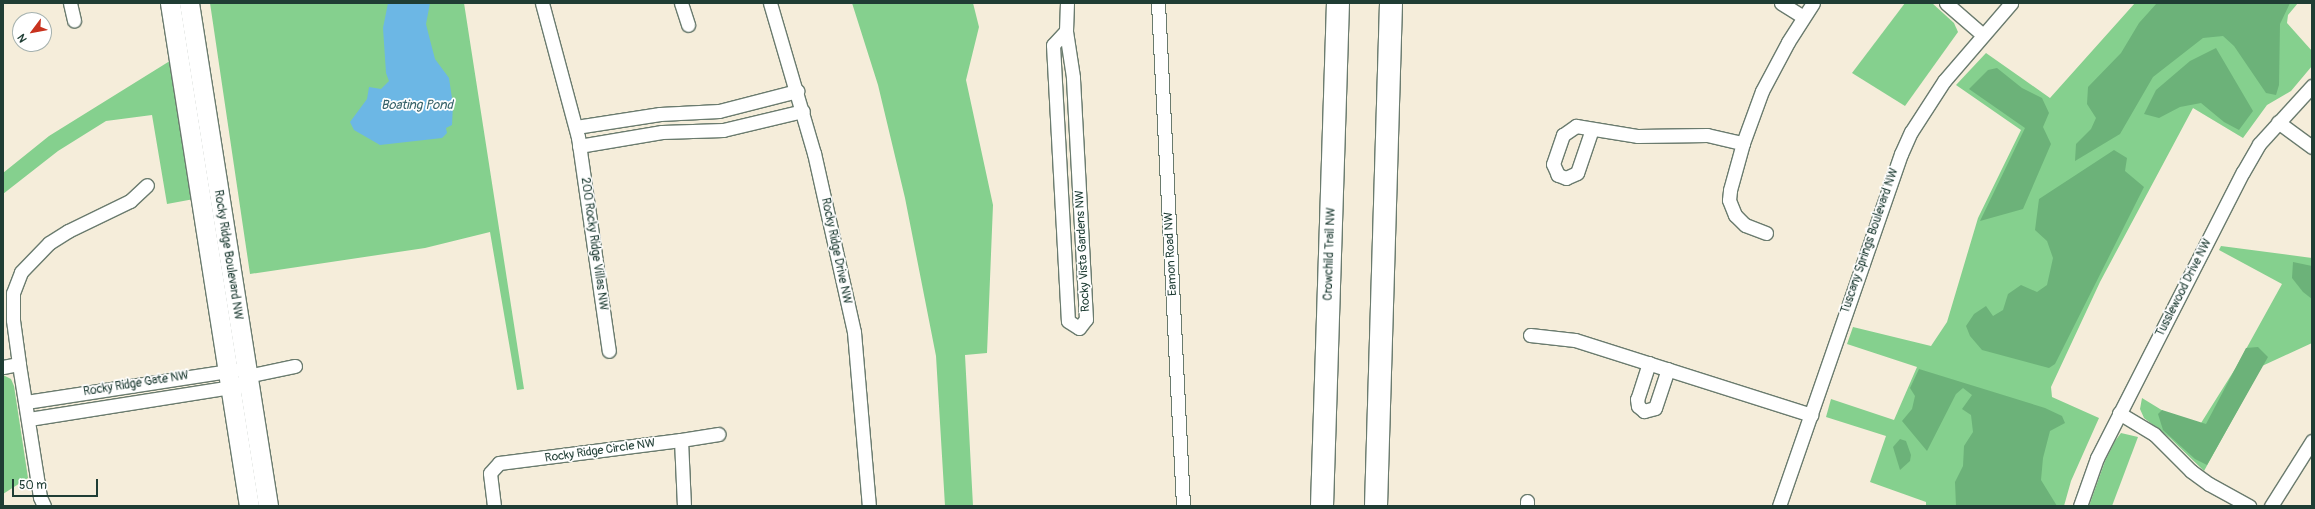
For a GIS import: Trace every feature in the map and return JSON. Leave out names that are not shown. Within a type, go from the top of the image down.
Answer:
[{"type":"highway","name":"Crowchild Trail NW","points":[[1322,506],[1338,3]]},
{"type":"highway","points":[[1376,506],[1391,3]]},
{"type":"street","points":[[70,3],[74,21]]},
{"type":"street","name":"Rocky Ridge Boulevard NW","points":[[170,3],[240,377],[268,506]]},
{"type":"street","name":"Rocky Ridge Boulevard NW","points":[[189,3],[240,377],[249,506]]},
{"type":"street","name":"200 Rocky Ridge Villas NW","points":[[542,3],[578,137],[609,350]]},
{"type":"street","points":[[681,3],[688,25]]},
{"type":"street","name":"Rocky Ridge Drive NW","points":[[770,3],[803,111],[854,332],[869,506]]},
{"type":"street","name":"Rocky Vista Gardens NW","points":[[1066,31],[1053,45],[1068,321],[1079,328],[1086,319],[1086,311],[1073,77],[1066,31],[1067,3]]},
{"type":"street","name":"Eamon Road NW","points":[[1158,3],[1182,506]]},
{"type":"street","points":[[1780,3],[1803,17]]},
{"type":"street","points":[[1766,233],[1745,225],[1731,209],[1730,190],[1743,143],[1775,65],[1803,17],[1814,3]]},
{"type":"street","points":[[1946,3],[1983,35]]},
{"type":"street","name":"Tuscany Springs Boulevard NW","points":[[1780,506],[1901,154],[1929,102],[2011,3]]},
{"type":"street","name":"Tusslewood Drive NW","points":[[2080,506],[2096,458],[2243,172],[2259,144],[2312,86]]},
{"type":"street","points":[[578,137],[660,114],[719,111],[797,91]]},
{"type":"street","points":[[719,111],[723,130]]},
{"type":"street","points":[[578,137],[723,130],[803,111]]},
{"type":"street","points":[[660,114],[662,132]]},
{"type":"street","points":[[2278,122],[2312,147]]},
{"type":"street","points":[[1592,129],[1646,136],[1707,135],[1743,143]]},
{"type":"street","points":[[44,506],[40,497],[29,419],[18,364],[13,320],[13,293],[21,272],[49,243],[68,230],[130,201],[147,185]]},
{"type":"street","points":[[1530,335],[1561,336],[1811,415]]},
{"type":"street","points":[[1649,363],[1637,399],[1638,406],[1644,411],[1655,408],[1668,369]]},
{"type":"street","points":[[3,367],[18,364]]},
{"type":"street","points":[[240,377],[295,366]]},
{"type":"street","name":"Rocky Ridge Gate NW","points":[[26,402],[240,377]]},
{"type":"street","name":"Rocky Ridge Gate NW","points":[[29,419],[240,377]]},
{"type":"street","points":[[2119,414],[2154,434],[2191,471],[2209,484],[2248,506]]},
{"type":"street","name":"Rocky Ridge Circle NW","points":[[494,506],[490,473],[499,463],[719,434]]},
{"type":"street","points":[[681,440],[684,506]]},
{"type":"street","points":[[2271,506],[2312,441]]},
{"type":"green space","points":[[210,3],[464,3],[524,389],[517,390],[490,232],[425,248],[250,274]]},
{"type":"green space","points":[[852,3],[973,3],[979,27],[966,80],[993,205],[987,353],[965,355],[973,506],[945,506],[936,356],[905,198],[878,85]]},
{"type":"green space","points":[[1905,3],[1932,3],[1954,23],[1958,32],[1905,106],[1852,73]]},
{"type":"green space","points":[[2135,3],[2298,3],[2288,15],[2287,23],[2312,51],[2312,66],[2291,91],[2267,105],[2243,138],[2193,108],[2100,282],[2051,387],[2052,397],[2099,418],[2071,481],[2064,506],[1926,506],[1926,502],[1870,482],[1886,436],[1826,417],[1831,399],[1894,420],[1917,367],[1847,344],[1853,327],[1931,346],[1947,322],[1978,218],[2021,130],[1956,85],[1986,53],[2050,98]]},
{"type":"green space","points":[[2157,3],[2290,3],[2280,24],[2279,85],[2276,95],[2266,93],[2234,46],[2223,36],[2203,38],[2153,77],[2120,134],[2075,161],[2076,144],[2091,129],[2096,118],[2087,104],[2088,87],[2121,53],[2139,23]]},
{"type":"green space","points":[[2216,48],[2253,111],[2239,130],[2224,122],[2201,103],[2180,107],[2159,118],[2144,114],[2156,90],[2190,61]]},
{"type":"green space","points":[[173,59],[194,199],[167,204],[152,115],[106,121],[58,151],[3,194],[3,173],[49,136]]},
{"type":"green space","points":[[1997,68],[2022,88],[2042,98],[2049,113],[2043,127],[2051,144],[2023,209],[1980,221],[2025,128],[1969,89],[1988,70]]},
{"type":"green space","points":[[2114,150],[2127,158],[2125,171],[2144,187],[2055,364],[2049,368],[1982,350],[1970,336],[1966,326],[1974,314],[1986,306],[1993,316],[2003,310],[2008,294],[2021,285],[2037,292],[2047,285],[2053,258],[2047,241],[2035,230],[2039,199]]},
{"type":"green space","points":[[2221,246],[2312,258],[2312,343],[2262,366],[2204,471],[2170,438],[2144,418],[2140,409],[2142,398],[2196,431],[2235,369],[2282,284],[2219,250]]},
{"type":"green space","points":[[2293,262],[2312,266],[2312,299],[2303,292],[2292,278]]},
{"type":"green space","points":[[2258,347],[2268,357],[2207,465],[2195,459],[2163,430],[2158,414],[2162,410],[2206,424],[2246,348]]},
{"type":"green space","points":[[1919,369],[2045,408],[2062,416],[2065,423],[2050,431],[2043,458],[2041,480],[2057,506],[1956,506],[1955,482],[1963,466],[1964,446],[1973,432],[1971,415],[1962,409],[1972,395],[1963,388],[1956,394],[1927,451],[1902,421],[1912,409],[1915,396],[1910,388]]},
{"type":"green space","points":[[3,375],[11,379],[14,386],[28,478],[3,494]]},
{"type":"green space","points":[[2121,433],[2138,437],[2112,506],[2089,506],[2105,461],[2115,441]]},
{"type":"green space","points":[[1900,439],[1906,441],[1911,455],[1910,461],[1900,470],[1893,447]]},
{"type":"water","name":"Boating Pond","points":[[388,3],[430,3],[426,24],[435,59],[449,78],[453,105],[452,125],[446,128],[447,133],[442,138],[380,145],[354,130],[350,122],[367,99],[369,87],[381,89],[389,81],[386,73],[383,28]]}]
